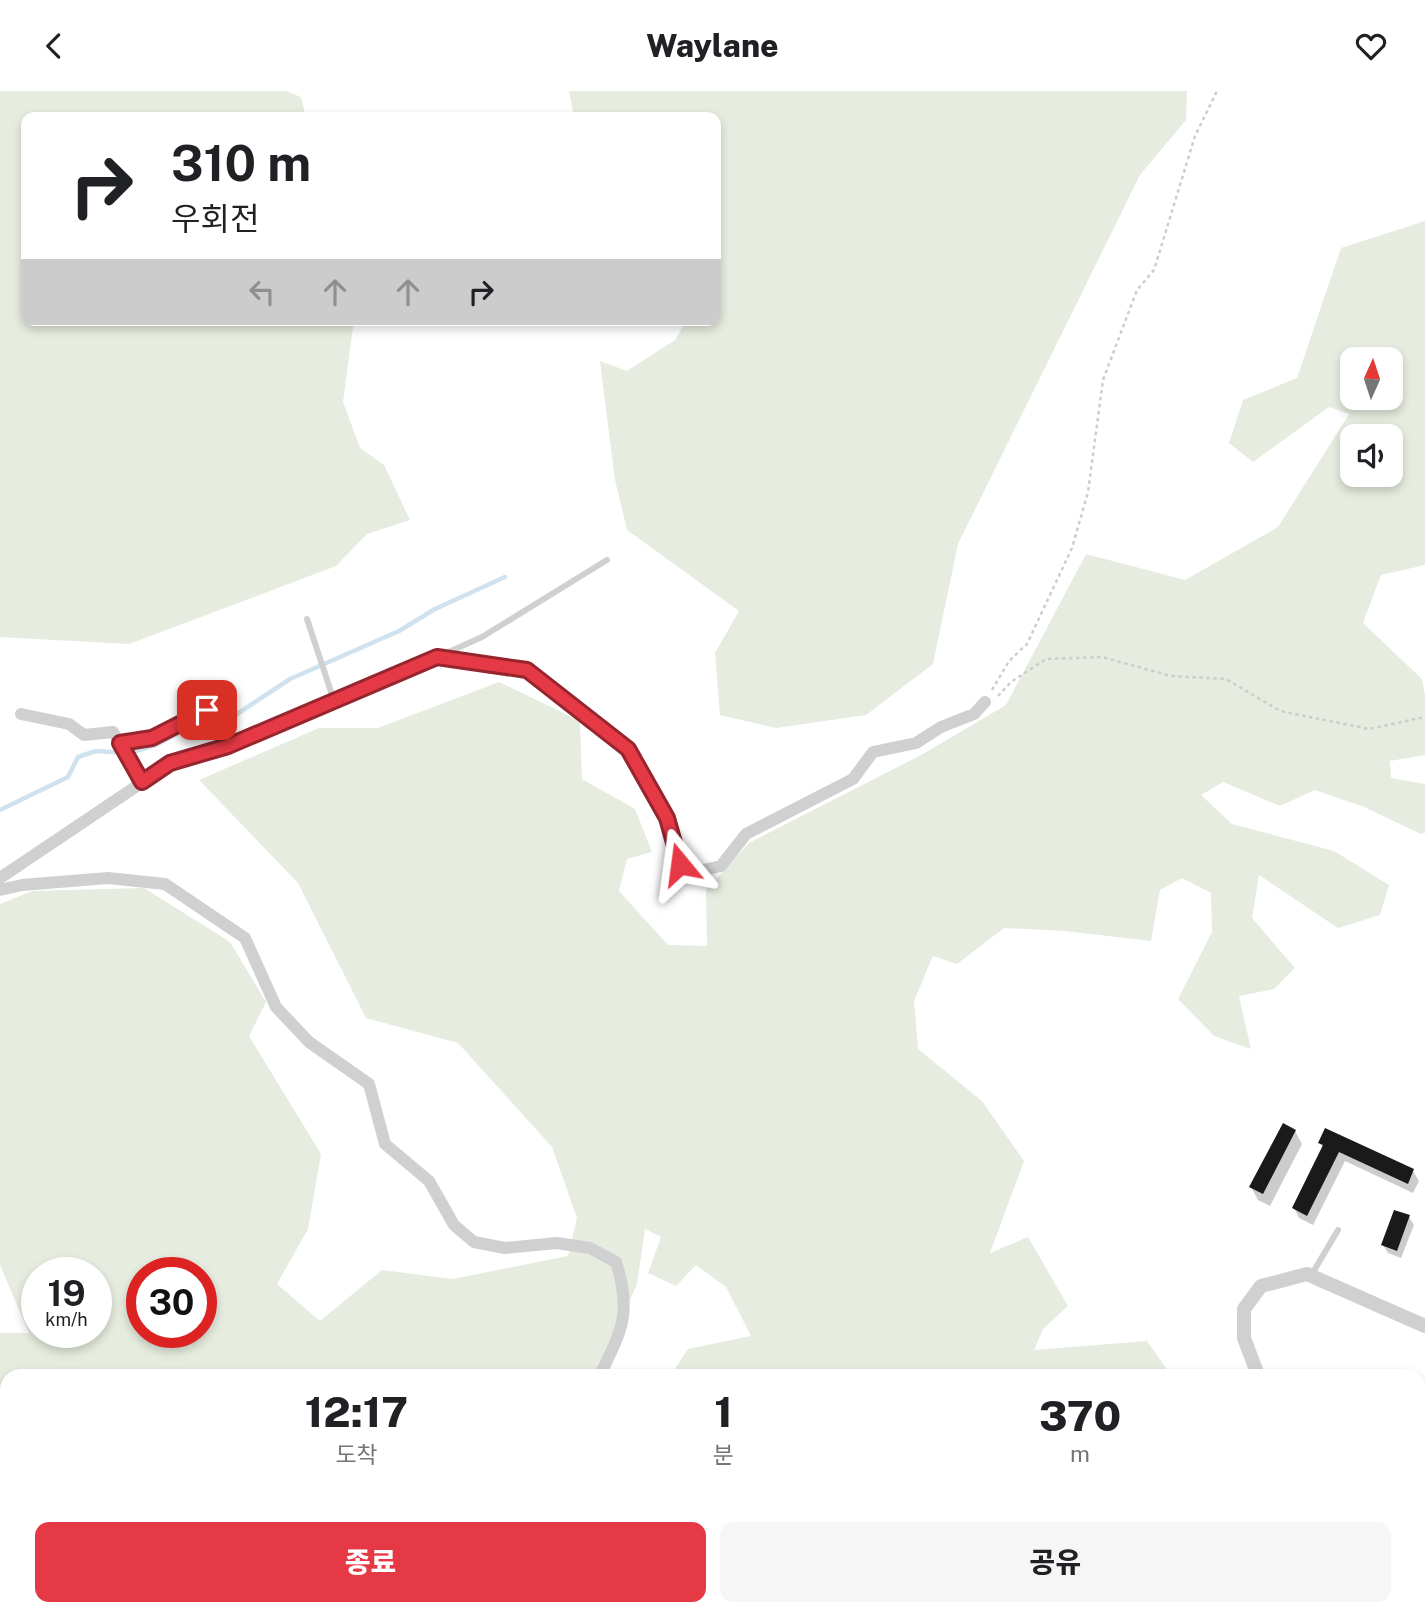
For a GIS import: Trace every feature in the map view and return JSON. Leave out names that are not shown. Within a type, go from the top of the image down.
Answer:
[{"type":"street","points":[[0,878],[170,763],[228,746],[437,657],[527,670],[628,749],[667,818],[680,864],[694,872],[706,872],[721,866],[746,834],[853,779],[873,752],[916,743],[941,727],[974,714],[985,702]]},
{"type":"street","points":[[120,743],[152,738],[207,710]]},
{"type":"street","points":[[21,714],[69,724],[84,735],[113,732],[142,782]]},
{"type":"street","points":[[0,890],[22,885],[108,878],[166,884],[245,937],[276,1007],[309,1042],[369,1084],[384,1144],[429,1181],[454,1225],[474,1242],[505,1248],[557,1243],[590,1248],[616,1262],[624,1288],[623,1328],[603,1369]]},
{"type":"street","points":[[1256,1369],[1244,1338],[1244,1309],[1261,1286],[1307,1274],[1425,1326]]},
{"type":"lane","points":[[437,657],[482,637],[607,560]]},
{"type":"lane","points":[[307,619],[334,701]]},
{"type":"lane","points":[[1311,1276],[1338,1230]]},
{"type":"path","points":[[985,702],[1009,661],[1027,644],[1072,548],[1088,492],[1103,380],[1137,290],[1154,270],[1195,136],[1217,91]]},
{"type":"path","points":[[985,702],[998,696],[1011,681],[1046,659],[1102,657],[1171,676],[1226,679],[1280,711],[1369,729],[1425,717]]},
{"type":"shaded area","points":[[0,91],[286,91],[301,97],[305,112],[21,112],[21,326],[353,326],[343,402],[360,448],[384,465],[410,520],[367,534],[336,566],[129,644],[0,637]]},
{"type":"shaded area","points":[[569,91],[1187,91],[1186,120],[1140,175],[958,544],[933,664],[866,715],[776,728],[720,715],[715,653],[739,611],[627,530],[615,480],[600,361],[627,371],[675,340],[683,326],[721,326],[721,112],[573,112]]},
{"type":"shaded area","points":[[1425,221],[1425,565],[1381,575],[1363,623],[1422,679],[1425,695],[1425,755],[1390,761],[1391,778],[1425,784],[1425,833],[1421,834],[1364,807],[1315,790],[1280,806],[1223,782],[1201,795],[1232,824],[1334,851],[1389,885],[1380,915],[1338,928],[1259,875],[1252,918],[1295,968],[1274,989],[1239,996],[1251,1049],[1214,1036],[1178,999],[1212,932],[1211,893],[1182,878],[1160,890],[1151,941],[1065,931],[1004,928],[957,964],[933,956],[914,1001],[918,1049],[982,1101],[1024,1161],[990,1253],[1028,1237],[1068,1306],[1043,1329],[1034,1350],[1147,1341],[1167,1369],[675,1369],[688,1349],[751,1336],[726,1287],[696,1265],[676,1286],[648,1273],[661,1237],[645,1229],[637,1284],[599,1369],[0,1369],[0,1333],[21,1333],[21,1348],[112,1348],[112,1257],[21,1257],[21,1314],[0,1265],[0,904],[32,891],[144,888],[230,942],[266,1002],[249,1036],[321,1154],[308,1229],[277,1284],[320,1321],[382,1270],[453,1279],[568,1256],[577,1218],[552,1147],[458,1043],[366,1018],[298,883],[199,780],[319,728],[378,728],[499,682],[580,721],[582,779],[635,809],[652,852],[627,859],[619,891],[668,945],[707,946],[706,890],[749,843],[923,754],[1006,705],[1086,554],[1185,580],[1278,527],[1340,428],[1340,487],[1403,487],[1403,424],[1343,424],[1349,414],[1329,407],[1253,462],[1229,443],[1243,400],[1297,378],[1341,248]]},
{"type":"building","points":[[1283,1123],[1296,1130],[1263,1194],[1249,1187]]},
{"type":"building","points":[[1325,1128],[1414,1169],[1408,1184],[1339,1152],[1307,1216],[1292,1208],[1323,1145],[1318,1143]]},
{"type":"building","points":[[1394,1210],[1410,1215],[1397,1251],[1381,1245]]},
{"type":"waterway","points":[[0,810],[68,777],[78,757],[96,751],[129,753],[156,745],[201,721],[234,716],[290,679],[399,631],[435,609],[505,577]]},
{"type":"route","points":[[207,710],[152,738],[120,743],[142,782],[170,763],[228,746],[437,657],[527,670],[628,749],[667,818],[680,864]]}]
